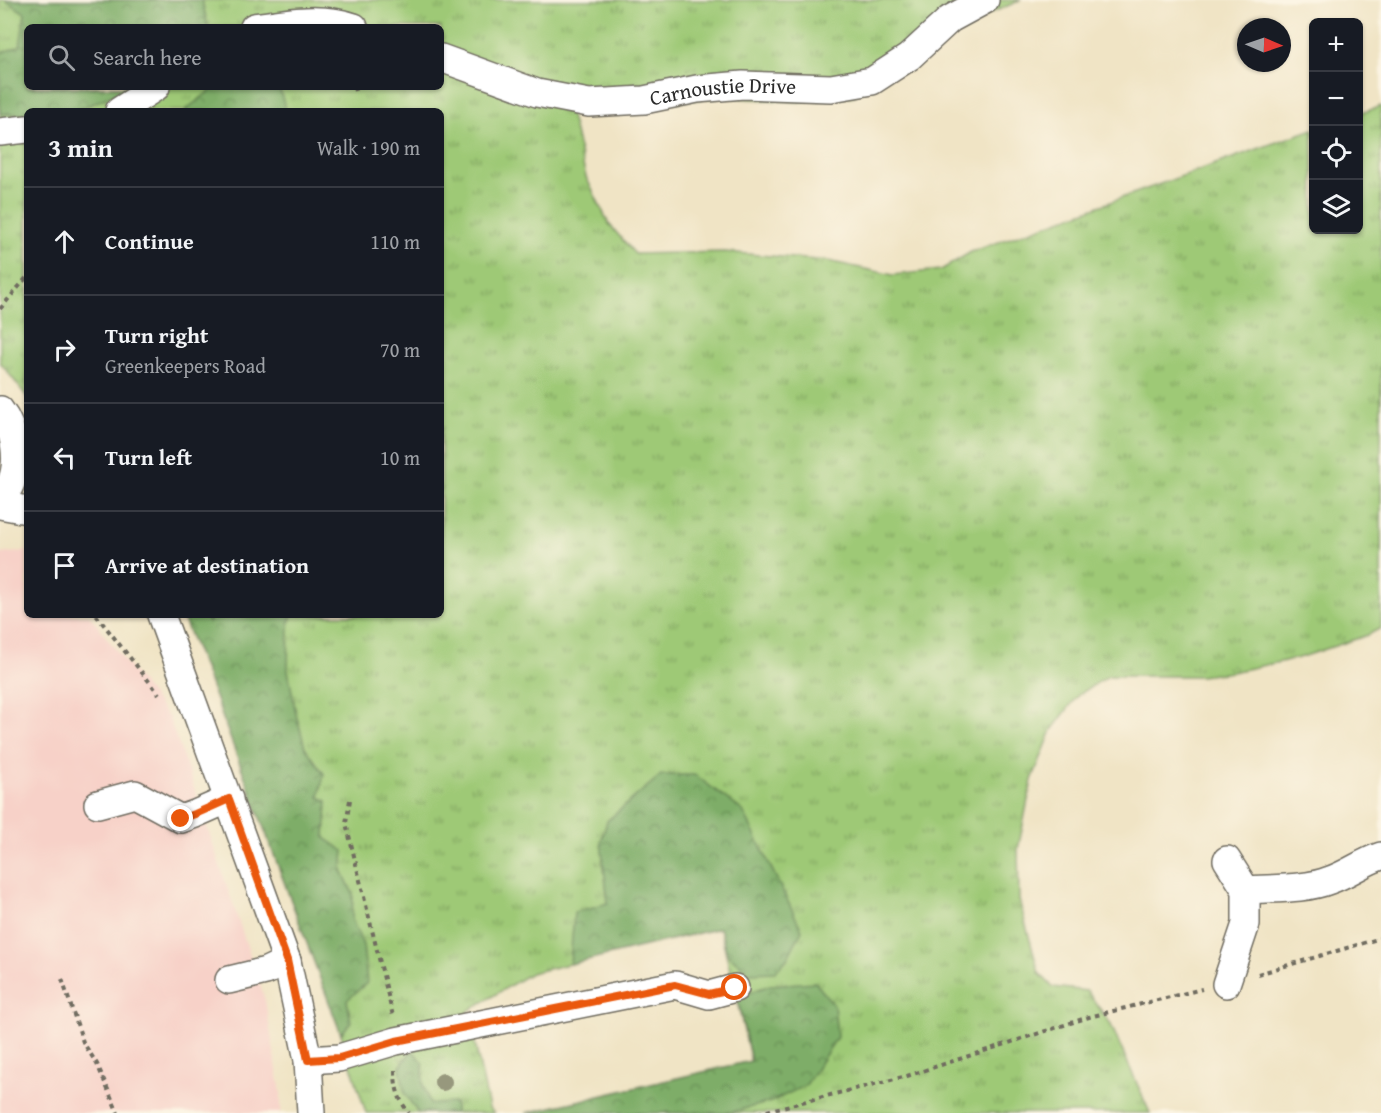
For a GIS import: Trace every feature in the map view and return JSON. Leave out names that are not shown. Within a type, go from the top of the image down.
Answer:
[{"type":"street","name":"Carnoustie Drive","points":[[444,59],[537,93],[589,103],[644,100],[698,89],[742,85],[831,88],[872,81],[909,57],[950,19],[985,0]]},
{"type":"street","points":[[273,24],[298,20],[344,24]]},
{"type":"street","points":[[124,108],[151,90]]},
{"type":"street","points":[[0,132],[24,129]]},
{"type":"street","points":[[12,428],[16,454],[12,481],[0,504],[24,509]]},
{"type":"street","points":[[162,618],[287,960],[308,1060],[311,1113]]},
{"type":"street","points":[[98,804],[135,794],[181,819],[229,799]]},
{"type":"street","points":[[1246,890],[1303,886],[1330,880],[1381,856]]},
{"type":"street","points":[[1226,984],[1246,924],[1246,890],[1227,860]]},
{"type":"street","points":[[228,980],[266,971],[287,960]]},
{"type":"street","points":[[308,1060],[339,1058],[405,1039],[675,985],[709,994],[735,988]]},
{"type":"path","points":[[0,309],[24,281]]},
{"type":"path","points":[[98,618],[164,701]]},
{"type":"path","points":[[350,800],[346,823],[405,1039],[394,1065],[395,1086],[401,1102],[410,1113]]},
{"type":"path","points":[[758,1113],[907,1076],[1089,1017],[1226,984],[1381,938]]},
{"type":"path","points":[[62,979],[83,1042],[97,1064],[118,1113]]},
{"type":"shaded area","points":[[24,551],[24,618],[91,618],[169,718],[265,1000],[281,1093],[281,1113],[0,1113],[0,554]]},
{"type":"green space","points":[[0,0],[1021,0],[961,26],[854,96],[797,102],[724,97],[570,112],[586,177],[609,224],[635,254],[725,252],[828,261],[893,275],[941,270],[971,252],[1309,130],[1309,234],[1363,234],[1363,113],[1381,106],[1381,628],[1368,635],[1299,658],[1232,672],[1200,676],[1108,676],[1078,695],[1052,730],[1032,780],[1018,849],[1019,900],[1039,973],[1053,987],[1087,991],[1110,1023],[1150,1113],[526,1113],[751,1061],[720,928],[531,973],[468,1011],[489,1108],[494,1113],[366,1113],[341,1034],[183,618],[444,618],[444,108],[24,108],[24,393],[0,362]]},
{"type":"green space","points":[[5,0],[202,0],[207,24],[24,24],[24,90],[125,90],[82,108],[24,108],[24,114],[0,114],[0,53],[20,46],[25,13]]},
{"type":"green space","points":[[211,90],[280,90],[285,108],[188,108]]},
{"type":"green space","points":[[183,618],[206,618],[209,623],[211,618],[291,618],[288,670],[296,714],[305,747],[324,774],[319,797],[327,801],[325,838],[344,851],[342,870],[353,894],[352,920],[363,945],[367,983],[347,1000],[351,1022],[341,1034]]},
{"type":"green space","points":[[661,775],[695,775],[743,811],[802,930],[787,959],[775,972],[750,973],[727,954],[720,928],[570,964],[574,912],[608,903],[601,842],[607,821]]},
{"type":"green space","points":[[815,982],[834,1005],[837,1037],[806,1085],[771,1102],[728,1113],[526,1113],[751,1061],[737,997],[770,985]]},
{"type":"green space","points":[[412,1050],[423,1062],[423,1084],[430,1104],[455,1103],[455,1113],[418,1113],[405,1094],[400,1067]]},
{"type":"route","points":[[181,819],[229,799],[287,960],[308,1060],[339,1058],[396,1041],[675,985],[709,994],[735,988]]}]
